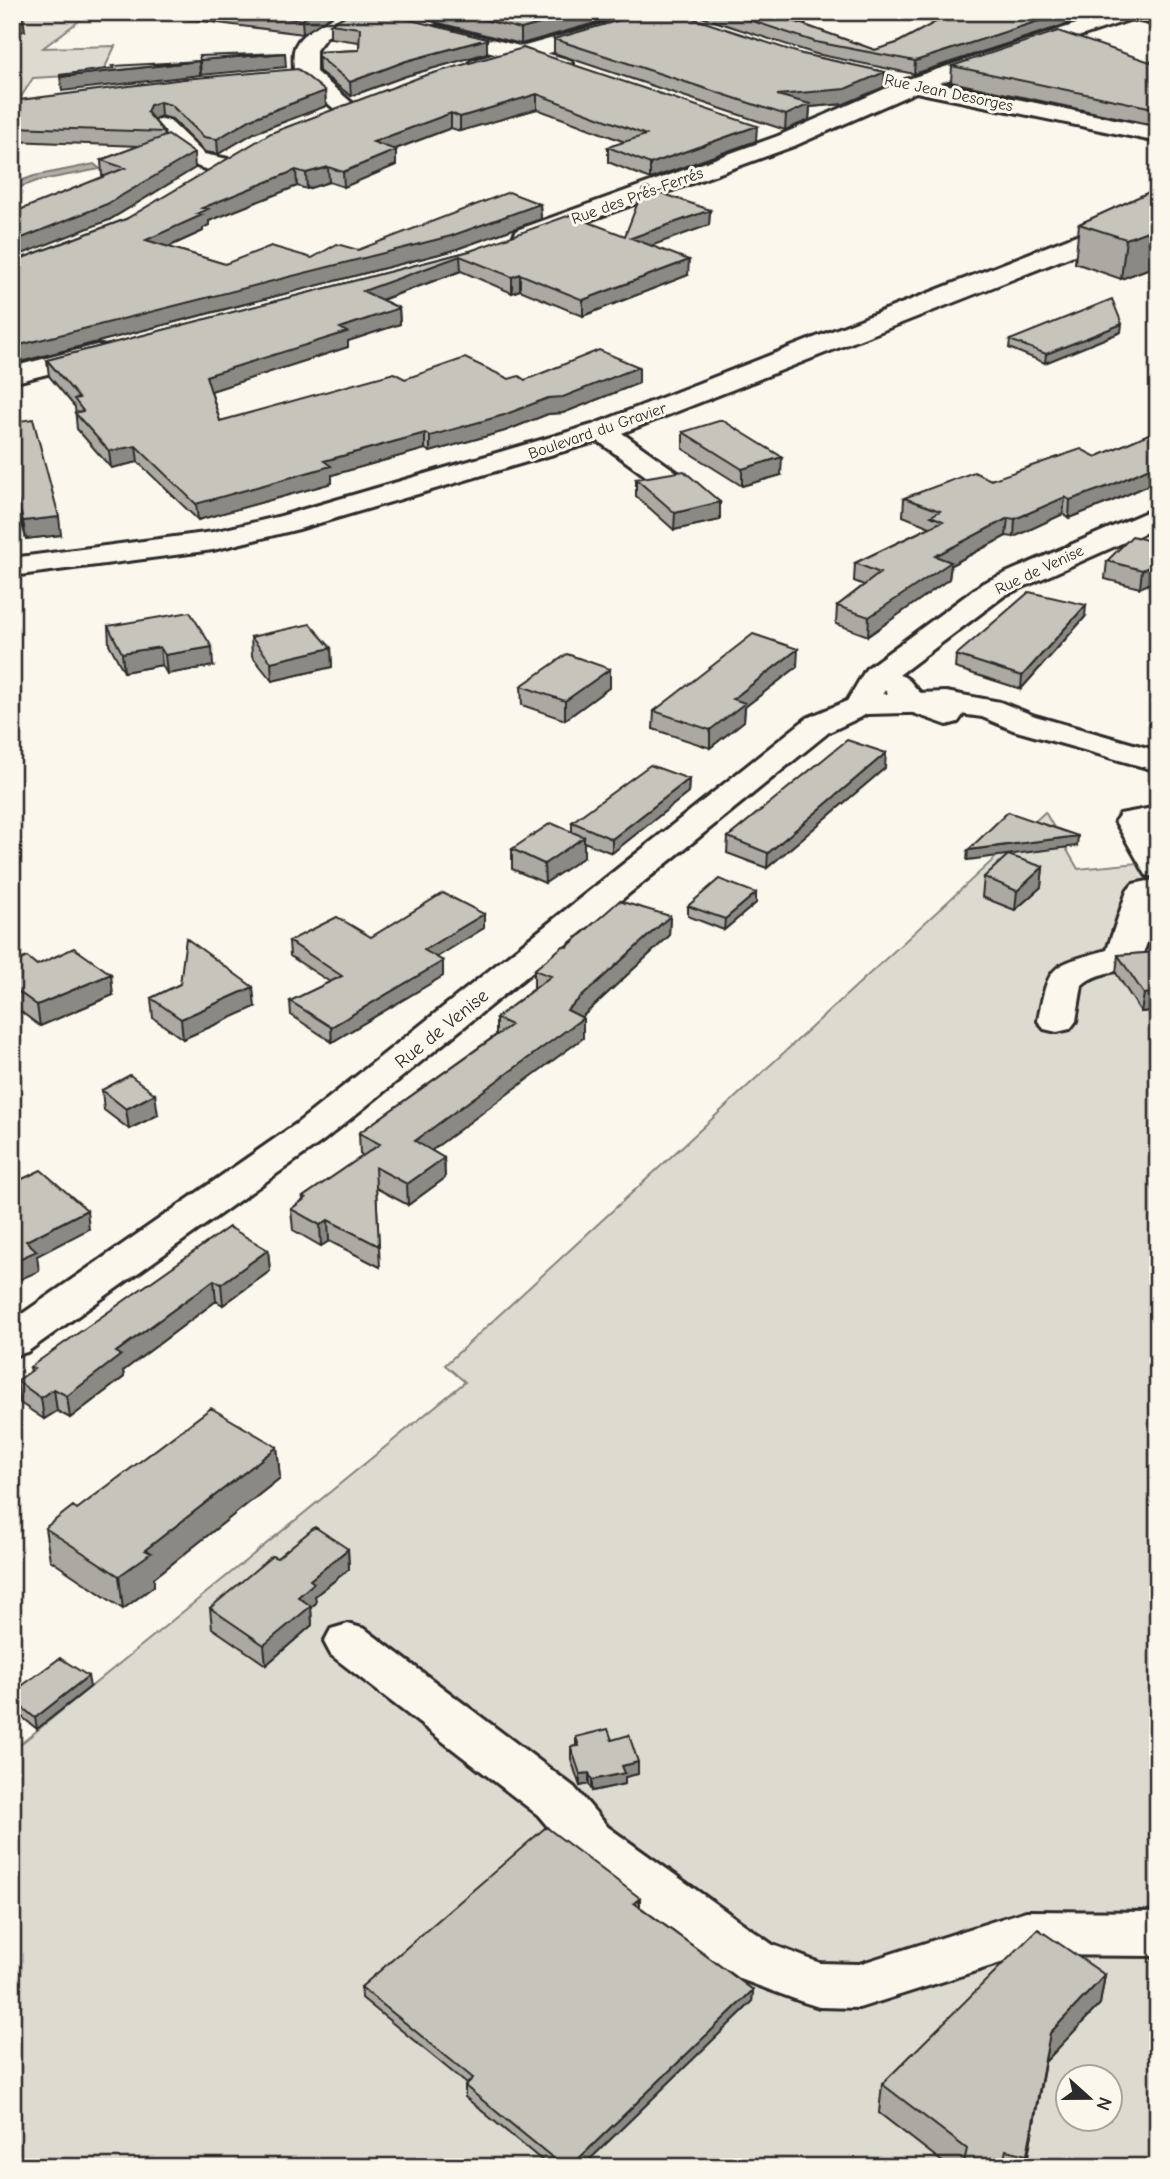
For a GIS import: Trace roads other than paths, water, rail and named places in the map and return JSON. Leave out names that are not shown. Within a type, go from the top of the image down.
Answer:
[{"type":"street","points":[[305,74],[305,49],[319,33],[358,12],[397,22]]},
{"type":"street","points":[[1126,13],[1158,19]]},
{"type":"street","name":"Rue des Prés-Ferrés","points":[[500,245],[786,141],[913,85],[1126,13]]},
{"type":"street","points":[[464,70],[672,16]]},
{"type":"street","points":[[423,28],[525,52],[576,70]]},
{"type":"street","points":[[279,76],[305,74],[347,108]]},
{"type":"street","name":"Rue Jean Desorges","points":[[874,76],[1158,135]]},
{"type":"street","points":[[324,117],[370,100]]},
{"type":"street","points":[[162,126],[196,159],[233,159],[201,178]]},
{"type":"street","points":[[752,130],[786,141]]},
{"type":"street","name":"Boulevard du Gravier","points":[[12,567],[213,541],[289,523],[603,431],[1070,248],[1158,210]]},
{"type":"street","points":[[25,348],[88,355]]},
{"type":"street","points":[[12,375],[115,349]]},
{"type":"street","points":[[603,431],[671,481]]},
{"type":"street","name":"Rue de Venise","points":[[861,705],[877,677],[994,589],[1158,516]]},
{"type":"street","points":[[1113,535],[1147,548]]},
{"type":"street","points":[[896,662],[895,681],[910,701],[946,702],[989,709],[1024,723],[1158,761]]},
{"type":"street","name":"Rue de Venise","points":[[12,1342],[310,1132],[818,725],[861,705],[910,701],[947,715]]},
{"type":"street","points":[[780,755],[841,730],[892,716],[947,715],[1024,723]]},
{"type":"street","points":[[1158,817],[1132,821],[1158,868]]},
{"type":"street","points":[[1057,1021],[1064,981],[1077,970],[1140,956],[1145,891],[1158,890]]},
{"type":"street","points":[[348,1642],[556,1801],[590,1841],[754,1961],[806,1980],[820,1985],[859,1986],[1026,1933],[1158,1934]]}]
